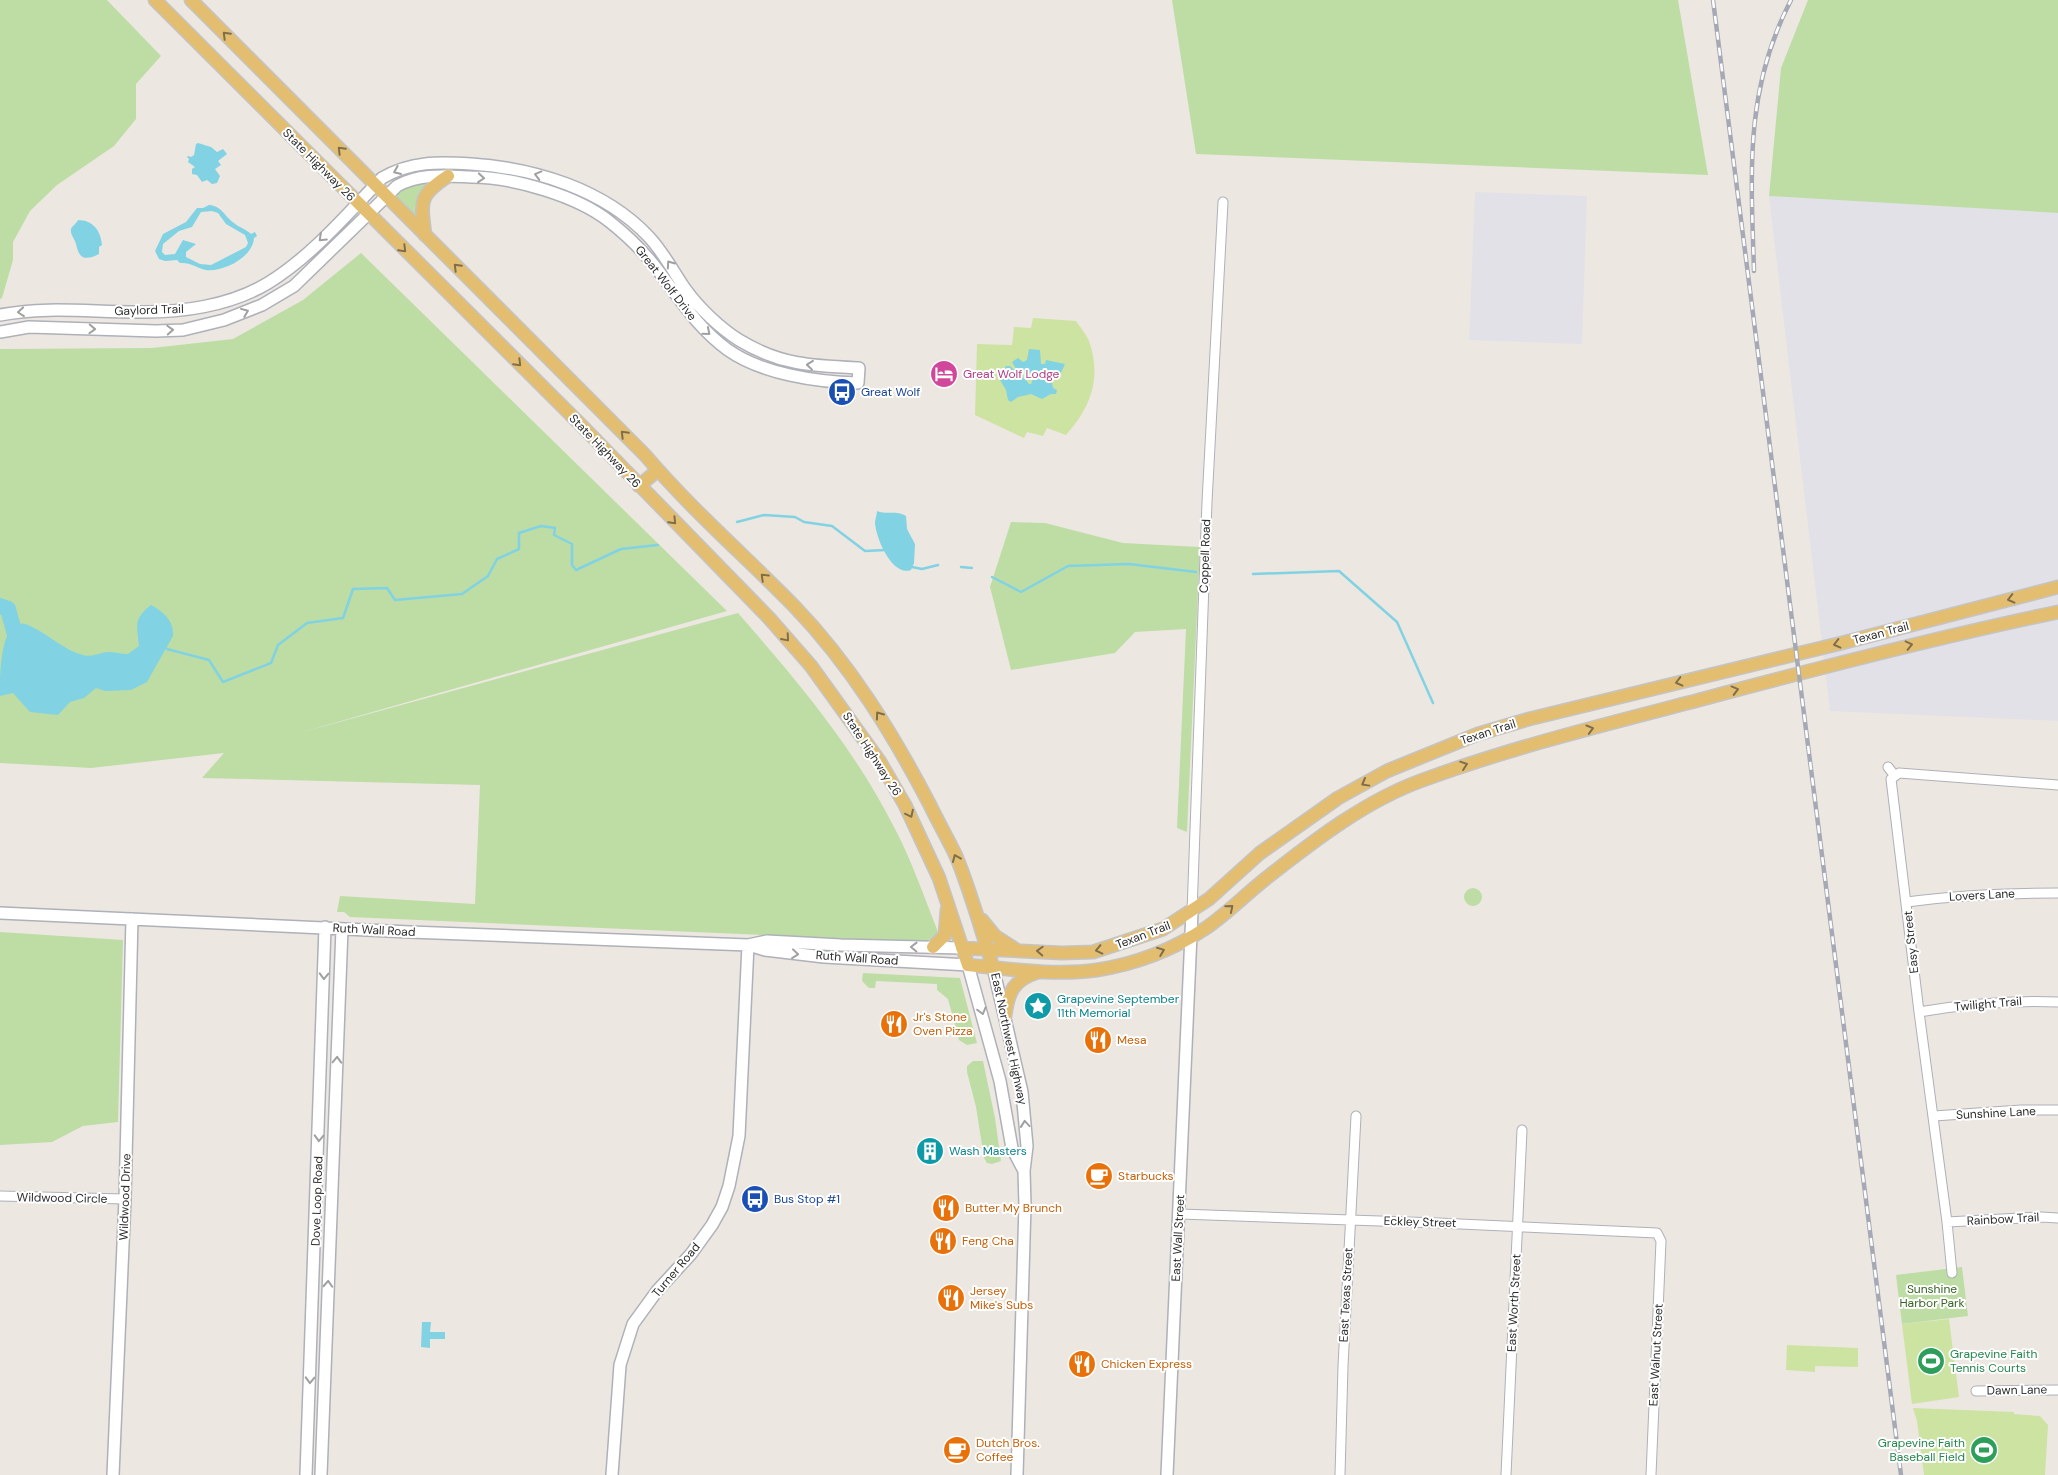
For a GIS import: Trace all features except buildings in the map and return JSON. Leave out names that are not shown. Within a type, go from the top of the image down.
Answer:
[{"type":"main road","name":"State Highway 26","points":[[155,0],[769,618],[825,684],[880,762],[905,805],[929,853],[968,964]]},
{"type":"main road","name":"State Highway 26","points":[[191,0],[645,455],[698,513],[794,607],[861,690],[886,726],[911,769],[955,855],[974,904],[993,967]]},
{"type":"main road","points":[[425,235],[421,213],[424,198],[433,186],[448,176]]},
{"type":"main road","points":[[639,486],[658,470]]},
{"type":"main road","name":"Texan Trail","points":[[962,948],[1093,952],[1163,929],[1192,912],[1260,853],[1315,813],[1362,784],[1409,762],[1478,734],[2058,587]]},
{"type":"main road","name":"Texan Trail","points":[[968,964],[1040,971],[1098,970],[1133,962],[1168,949],[1207,927],[1269,876],[1335,827],[1418,781],[1492,756],[1637,716],[1907,646],[2058,612]]},
{"type":"main road","points":[[1409,762],[1418,781]]},
{"type":"main road","points":[[933,947],[945,935],[946,897]]},
{"type":"main road","points":[[974,904],[980,918],[995,936],[1017,950]]},
{"type":"main road","points":[[1005,1016],[1007,999],[1016,984],[1040,971]]},
{"type":"street","name":"Great Wolf Drive","points":[[368,214],[397,186],[407,180],[432,176],[481,177],[516,182],[549,191],[572,200],[609,220],[635,243],[700,326],[729,351],[767,369],[808,379],[858,383],[859,368],[806,366],[772,357],[737,339],[710,316],[687,291],[649,237],[621,212],[577,189],[542,175],[501,166],[441,162],[421,163],[395,170],[375,185]]},
{"type":"street","name":"Gaylord Trail","points":[[0,315],[61,309],[174,312],[207,306],[235,297],[268,282],[299,260],[375,185]]},
{"type":"street","name":"Coppell Road","points":[[1192,912],[1207,502],[1223,202]]},
{"type":"street","name":"Gaylord Trail","points":[[0,332],[29,327],[184,330],[224,320],[262,305],[294,286],[368,214]]},
{"type":"street","points":[[1888,767],[1895,776],[1899,773],[1937,775],[2058,785]]},
{"type":"street","name":"Easy Street","points":[[1895,776],[1892,778],[1892,796],[1948,1222],[1952,1273]]},
{"type":"street","name":"Lovers Lane","points":[[1907,902],[1953,896],[2058,892]]},
{"type":"street","name":"East Wall Street","points":[[1167,1475],[1192,912]]},
{"type":"street","name":"Ruth Wall Road","points":[[0,913],[748,945],[764,950],[824,957],[968,964]]},
{"type":"street","name":"Wildwood Drive","points":[[113,1475],[125,1199],[132,919]]},
{"type":"street","name":"Dove Loop Road","points":[[306,1475],[325,927]]},
{"type":"street","name":"Dove Loop Road","points":[[321,1475],[342,929]]},
{"type":"street","name":"Ruth Wall Road","points":[[748,945],[767,940],[962,948]]},
{"type":"street","name":"Turner Road","points":[[612,1475],[620,1365],[633,1324],[657,1291],[691,1254],[712,1225],[722,1207],[729,1186],[739,1136],[748,945]]},
{"type":"street","name":"East Northwest Highway","points":[[968,964],[1000,1081],[1012,1148],[1024,1171]]},
{"type":"street","name":"East Northwest Highway","points":[[993,967],[1022,1092],[1027,1146],[1024,1171],[1025,1205],[1017,1475]]},
{"type":"street","name":"Twilight Trail","points":[[1919,1012],[1968,1004],[2028,1001],[2058,1002]]},
{"type":"street","points":[[320,1107],[336,1109]]},
{"type":"street","name":"Sunshine Lane","points":[[1934,1116],[2021,1110],[2058,1110]]},
{"type":"street","name":"East Texas Street","points":[[1340,1475],[1349,1220],[1356,1116]]},
{"type":"street","name":"East Worth Street","points":[[1506,1475],[1522,1130]]},
{"type":"street","name":"Wildwood Circle","points":[[0,1196],[125,1199]]},
{"type":"street","name":"Eckley Street","points":[[1180,1214],[1651,1232],[1657,1233],[1660,1236]]},
{"type":"street","name":"Rainbow Trail","points":[[1948,1222],[2041,1217],[2058,1218]]},
{"type":"street","name":"East Walnut Street","points":[[1650,1475],[1660,1236]]},
{"type":"street","points":[[312,1332],[326,1332]]},
{"type":"street","name":"Dawn Lane","points":[[1976,1391],[2058,1390]]},
{"type":"shaded area","points":[[1475,192],[1587,196],[1582,344],[1469,340]]},
{"type":"shaded area","points":[[1769,196],[2058,213],[2058,721],[1830,711]]},
{"type":"green space","points":[[0,0],[107,0],[161,56],[136,84],[136,119],[114,146],[57,185],[30,211],[13,242],[13,260],[2,298],[0,299]]},
{"type":"green space","points":[[1172,0],[1678,0],[1708,175],[1196,154]]},
{"type":"green space","points":[[1808,0],[2058,0],[2058,213],[1769,196],[1781,68]]},
{"type":"green space","points":[[418,184],[427,184],[418,219],[398,199],[397,195],[404,189]]},
{"type":"green space","points":[[361,253],[727,611],[299,733],[738,613],[823,715],[878,797],[907,853],[938,932],[931,939],[924,942],[350,917],[344,912],[337,912],[340,896],[475,904],[480,785],[202,778],[224,753],[91,768],[0,763],[0,349],[152,348],[233,339],[303,300]]},
{"type":"green space","points":[[1033,318],[1076,321],[1089,341],[1093,355],[1094,380],[1088,403],[1066,435],[1047,428],[1043,436],[1027,432],[1024,438],[975,415],[977,344],[1012,345],[1014,327],[1031,328]]},
{"type":"green space","points":[[1011,522],[1045,523],[1123,543],[1200,547],[1187,832],[1177,828],[1186,629],[1135,632],[1115,653],[1011,670],[990,587]]},
{"type":"green space","points":[[1473,888],[1481,893],[1482,897],[1477,905],[1473,906],[1465,901],[1464,897],[1469,889]]},
{"type":"green space","points":[[0,932],[123,940],[118,1122],[83,1126],[52,1142],[0,1145]]},
{"type":"green space","points":[[863,973],[960,978],[977,1043],[967,1045],[959,1040],[948,999],[937,990],[937,984],[876,981],[875,988],[869,988],[862,981]]},
{"type":"green space","points":[[973,1061],[983,1061],[995,1118],[1001,1161],[992,1164],[987,1163],[984,1158],[976,1107],[967,1072],[967,1066]]},
{"type":"green space","name":"Sunshine Harbor Park","points":[[1962,1267],[1968,1316],[1902,1324],[1896,1275]]},
{"type":"green space","name":"Grapevine Faith Tennis Courts","points":[[1949,1319],[1959,1397],[1912,1404],[1902,1324]]},
{"type":"green space","points":[[1787,1345],[1858,1348],[1858,1367],[1815,1366],[1815,1372],[1786,1370]]},
{"type":"green space","name":"Grapevine Faith Baseball Field","points":[[1913,1408],[2014,1412],[2014,1414],[2040,1416],[2048,1425],[2045,1475],[1924,1475],[1917,1421]]},
{"type":"water","points":[[196,144],[211,147],[217,152],[223,149],[227,154],[218,161],[221,165],[215,169],[220,176],[217,183],[212,184],[207,180],[202,182],[197,175],[192,174],[192,169],[195,167],[188,162],[189,159],[187,157],[194,155]]},
{"type":"water","points":[[209,205],[217,207],[236,225],[251,234],[255,232],[257,236],[254,238],[249,251],[229,266],[213,270],[180,263],[177,260],[165,261],[159,259],[155,251],[163,234],[186,222],[197,208]],"holes":[[[212,211],[218,213],[226,224],[245,235],[248,243],[246,247],[211,265],[200,264],[186,257],[186,252],[196,244],[183,240],[175,254],[165,255],[162,252],[163,244],[179,231],[192,227],[201,212]]]},
{"type":"water","points":[[78,220],[92,224],[98,231],[102,245],[99,247],[99,254],[86,258],[79,253],[71,231]]},
{"type":"water","points":[[1029,349],[1040,350],[1041,364],[1045,364],[1046,360],[1065,364],[1060,375],[1044,369],[1041,371],[1043,374],[1051,377],[1053,388],[1057,390],[1056,394],[1051,394],[1042,399],[1031,394],[1018,397],[1011,402],[1008,400],[1006,390],[997,375],[1002,373],[1006,366],[1010,366],[1031,384],[1033,379],[1031,374],[1016,369],[1012,362],[1018,358],[1023,362],[1027,360]]},
{"type":"water","points":[[877,511],[899,513],[906,516],[907,529],[915,544],[914,563],[911,570],[904,571],[898,568],[886,555],[876,530]]},
{"type":"water","points":[[151,605],[170,621],[173,636],[147,682],[131,690],[105,691],[96,688],[84,698],[70,702],[58,715],[30,712],[13,693],[0,696],[0,673],[4,646],[8,634],[14,627],[21,624],[32,627],[69,650],[83,655],[89,656],[109,652],[128,654],[139,646],[139,619],[141,614]]},
{"type":"water","points":[[422,1322],[431,1322],[430,1332],[445,1332],[445,1339],[430,1339],[430,1348],[421,1347]]},
{"type":"waterway","points":[[737,522],[764,515],[795,517],[804,522],[832,526],[865,551],[885,550]]},
{"type":"waterway","points":[[167,649],[209,660],[223,682],[271,663],[278,645],[307,623],[343,618],[353,589],[387,588],[395,600],[462,594],[488,576],[497,559],[519,549],[519,533],[541,526],[555,528],[554,535],[572,544],[572,565],[576,570],[621,549],[658,545]]},
{"type":"waterway","points":[[992,577],[1021,592],[1068,566],[1129,564],[1196,572]]},
{"type":"waterway","points":[[912,567],[922,569],[938,565]]},
{"type":"waterway","points":[[961,567],[972,568]]},
{"type":"waterway","points":[[1253,574],[1339,571],[1397,622],[1433,703]]},
{"type":"waterway","points":[[0,606],[8,609],[18,646]]},
{"type":"railway","points":[[1713,0],[1901,1475]]},
{"type":"railway","points":[[1754,271],[1752,166],[1758,100],[1765,67],[1776,34],[1791,0]]},
{"type":"place","name":"Great Wolf Lodge","points":[[944,374]]},
{"type":"place","name":"Great Wolf","points":[[842,392]]},
{"type":"place","name":"Grapevine September 11th Memorial","points":[[1038,1006]]},
{"type":"place","name":"Jr's Stone Oven Pizza","points":[[894,1024]]},
{"type":"place","name":"Mesa","points":[[1098,1040]]},
{"type":"place","name":"Wash Masters","points":[[930,1151]]},
{"type":"place","name":"Starbucks","points":[[1099,1176]]},
{"type":"place","name":"Bus Stop #1","points":[[755,1199]]},
{"type":"place","name":"Butter My Brunch","points":[[946,1208]]},
{"type":"place","name":"Feng Cha","points":[[943,1241]]},
{"type":"place","name":"Jersey Mike's Subs","points":[[951,1298]]},
{"type":"place","name":"Grapevine Faith Tennis Courts","points":[[1931,1361]]},
{"type":"place","name":"Chicken Express","points":[[1082,1364]]},
{"type":"place","name":"Dutch Bros. Coffee","points":[[957,1450]]},
{"type":"place","name":"Grapevine Faith Baseball Field","points":[[1984,1450]]}]
